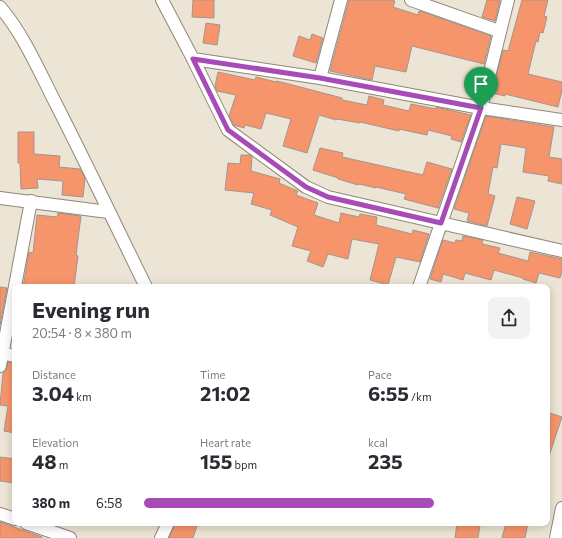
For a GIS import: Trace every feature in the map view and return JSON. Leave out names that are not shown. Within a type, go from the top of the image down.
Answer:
[{"type":"street","points":[[162,0],[228,130],[306,187],[328,197],[562,251]]},
{"type":"street","points":[[320,78],[341,0]]},
{"type":"street","points":[[411,0],[499,31]]},
{"type":"street","points":[[420,284],[481,108],[499,31],[508,0]]},
{"type":"street","points":[[0,7],[12,21],[44,79],[87,164],[108,212],[144,284]]},
{"type":"street","points":[[193,59],[320,78],[481,108],[562,120]]},
{"type":"street","points":[[0,198],[108,212]]},
{"type":"street","points":[[15,284],[31,201]]},
{"type":"street","points":[[12,300],[1,358],[12,356]]},
{"type":"street","points":[[556,538],[562,508]]},
{"type":"street","points":[[0,514],[12,518]]},
{"type":"street","points":[[35,526],[70,538]]},
{"type":"street","points":[[161,538],[167,526]]},
{"type":"building","points":[[193,0],[214,0],[214,18],[192,17]]},
{"type":"building","points":[[349,0],[395,1],[393,7],[418,15],[420,11],[491,36],[484,64],[412,46],[406,72],[375,66],[372,80],[330,71]]},
{"type":"building","points":[[487,0],[500,0],[495,21],[482,17]]},
{"type":"building","points":[[522,0],[548,0],[544,16],[547,17],[543,33],[540,32],[538,42],[536,41],[528,74],[562,82],[562,90],[558,107],[505,94],[505,96],[492,93],[503,50],[508,51]]},
{"type":"building","points":[[206,23],[220,25],[217,45],[203,43]]},
{"type":"building","points":[[312,34],[323,38],[316,63],[293,56],[299,36],[310,40]]},
{"type":"building","points":[[218,72],[255,80],[256,77],[276,81],[342,98],[342,100],[367,105],[369,96],[384,100],[383,105],[409,111],[411,104],[436,109],[436,107],[471,115],[461,142],[451,139],[452,136],[428,130],[427,135],[399,129],[399,131],[360,122],[336,120],[319,115],[307,153],[283,146],[291,119],[266,113],[261,129],[245,125],[244,128],[234,125],[229,116],[236,95],[217,91],[215,86]]},
{"type":"building","points":[[486,116],[554,127],[549,157],[562,159],[562,184],[548,181],[549,176],[523,172],[526,148],[501,144],[497,168],[493,167],[488,194],[495,196],[487,226],[467,221],[469,213],[454,209]]},
{"type":"building","points":[[18,132],[34,132],[34,154],[60,156],[59,167],[80,169],[85,178],[83,197],[62,195],[63,181],[37,179],[38,188],[21,189],[20,163],[18,163]]},
{"type":"building","points":[[320,148],[343,153],[342,157],[423,175],[427,162],[452,169],[438,208],[404,199],[406,194],[376,187],[358,185],[313,170]]},
{"type":"building","points":[[241,155],[250,155],[252,157],[251,171],[280,179],[279,183],[298,191],[296,195],[318,203],[314,215],[339,223],[341,213],[359,217],[360,214],[377,217],[376,225],[412,234],[413,230],[429,234],[420,262],[396,257],[388,284],[370,280],[379,244],[352,239],[348,259],[328,254],[323,267],[307,261],[311,251],[292,246],[298,227],[270,215],[272,210],[251,204],[254,193],[225,190],[228,163],[240,164]]},
{"type":"building","points":[[517,197],[535,201],[527,229],[510,224]]},
{"type":"building","points":[[58,213],[81,216],[76,255],[78,256],[74,284],[24,284],[29,252],[33,253],[37,215],[57,217]]},
{"type":"building","points":[[463,236],[483,240],[482,244],[500,248],[498,253],[528,261],[530,252],[562,259],[562,272],[560,278],[539,273],[536,283],[494,270],[491,280],[465,273],[463,280],[443,274],[441,282],[430,279],[443,240],[455,243],[456,240],[462,241]]},
{"type":"building","points":[[0,287],[7,288],[0,325]]},
{"type":"building","points":[[8,362],[12,363],[12,432],[4,431],[8,406],[0,405],[3,373],[6,371]]},
{"type":"building","points":[[550,413],[562,417],[550,453]]},
{"type":"building","points":[[0,457],[12,459],[12,483],[0,481]]},
{"type":"building","points":[[0,522],[42,537],[42,538],[0,538]]},
{"type":"building","points":[[174,526],[197,526],[193,538],[169,538]]},
{"type":"building","points":[[457,526],[480,526],[478,538],[455,538]]},
{"type":"building","points":[[505,526],[527,526],[525,538],[502,538]]},
{"type":"route","points":[[193,59],[320,78],[481,108],[441,223],[328,197],[306,187],[228,130],[193,59]]}]
